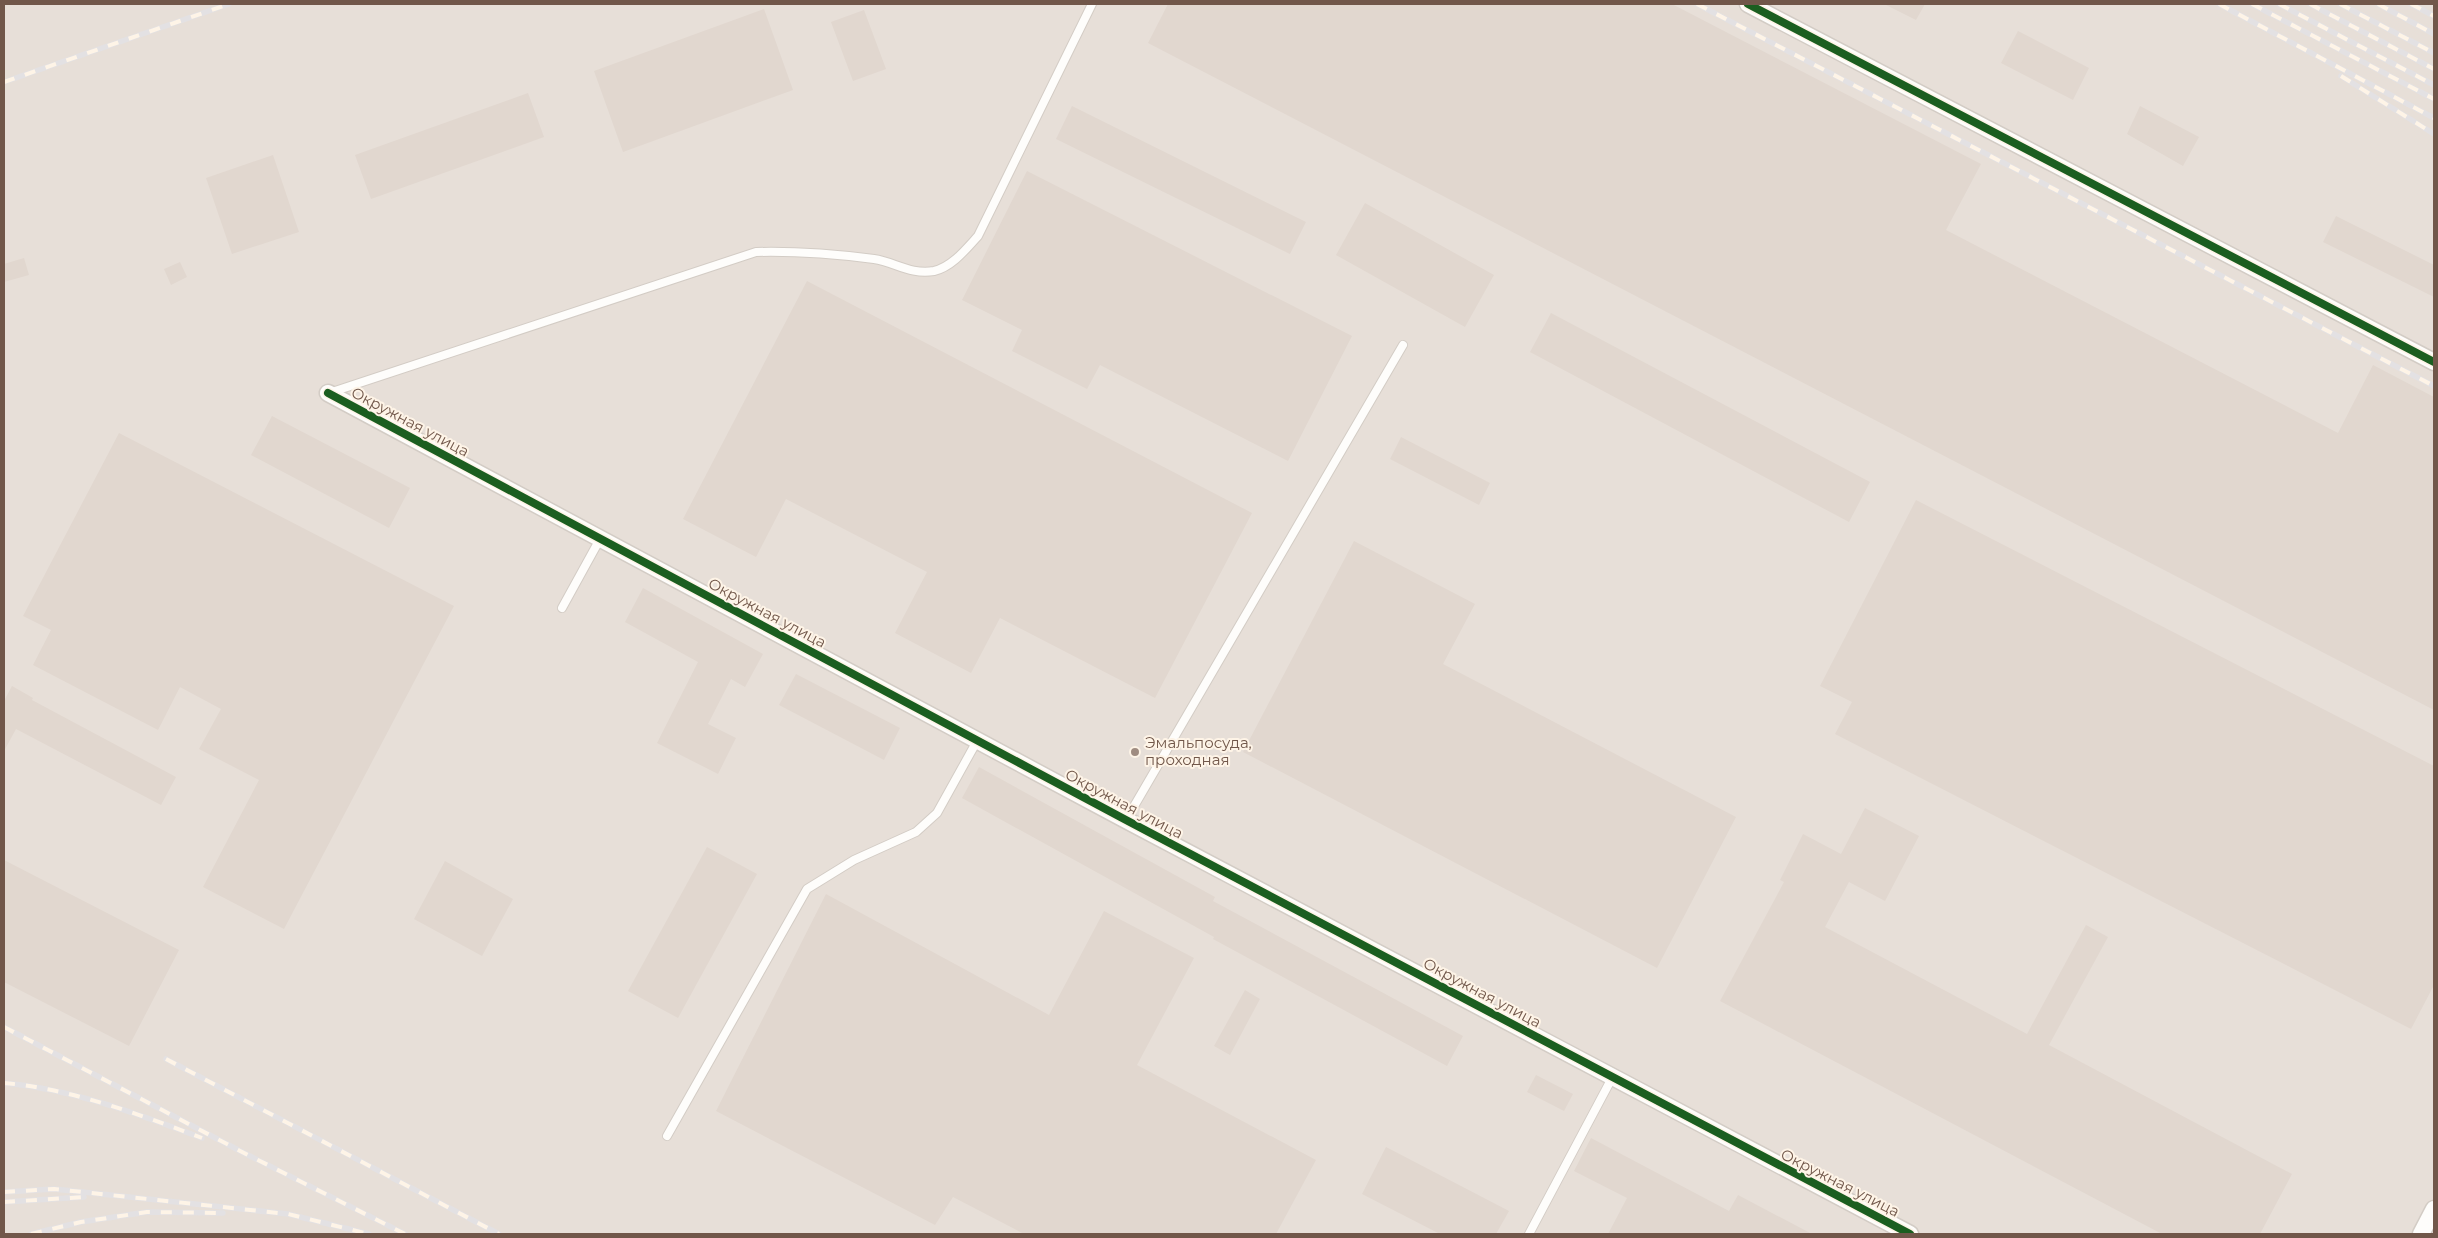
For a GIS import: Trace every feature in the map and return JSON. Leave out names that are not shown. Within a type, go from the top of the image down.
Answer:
[{"type":"street","points":[[1748,4],[2434,362]]},
{"type":"street","name":"Окружная улица","points":[[328,393],[977,741],[1910,1234]]},
{"type":"street","points":[[2421,1234],[2434,1210]]},
{"type":"lane","points":[[328,393],[756,252],[799,251],[877,259],[907,270],[934,271],[953,262],[978,236],[1092,4]]},
{"type":"lane","points":[[1126,820],[1403,345]]},
{"type":"lane","points":[[562,608],[600,540]]},
{"type":"lane","points":[[667,1136],[807,889],[854,860],[916,832],[937,814],[977,741]]},
{"type":"lane","points":[[1530,1234],[1612,1078]]},
{"type":"shaded area","points":[[4,4],[2434,4],[2434,1234],[4,1234]]},
{"type":"building","points":[[1168,4],[1672,4],[1981,164],[1946,230],[2338,433],[2373,365],[2434,397],[2434,710],[1148,43]]},
{"type":"building","points":[[1884,4],[1925,4],[1916,20]]},
{"type":"building","points":[[764,9],[793,90],[623,152],[594,71]]},
{"type":"building","points":[[864,10],[886,69],[853,81],[831,22]]},
{"type":"building","points":[[2018,31],[2089,68],[2073,100],[2001,63]]},
{"type":"building","points":[[528,93],[544,137],[371,199],[355,155]]},
{"type":"building","points":[[1072,106],[1306,222],[1290,254],[1056,139]]},
{"type":"building","points":[[2140,106],[2199,137],[2183,166],[2127,134]]},
{"type":"building","points":[[273,155],[299,232],[232,254],[206,178]]},
{"type":"building","points":[[1027,171],[1352,336],[1288,461],[1100,365],[1087,389],[1012,351],[1022,330],[962,300]]},
{"type":"building","points":[[1365,203],[1494,275],[1465,327],[1336,255]]},
{"type":"building","points":[[2336,216],[2434,265],[2434,297],[2323,242]]},
{"type":"building","points":[[24,258],[29,275],[4,282],[4,264]]},
{"type":"building","points":[[180,262],[187,277],[171,285],[164,269]]},
{"type":"building","points":[[807,281],[1252,513],[1155,698],[1000,618],[971,673],[895,633],[927,572],[786,499],[756,557],[683,519]]},
{"type":"building","points":[[1551,313],[1870,482],[1849,522],[1530,352]]},
{"type":"building","points":[[272,416],[410,488],[389,528],[251,455]]},
{"type":"building","points":[[119,433],[454,606],[284,929],[203,887],[259,780],[199,749],[221,709],[180,687],[158,730],[33,665],[51,630],[23,616]]},
{"type":"building","points":[[1401,437],[1490,483],[1479,505],[1390,459]]},
{"type":"building","points":[[1916,500],[2434,766],[2434,985],[2411,1029],[1835,734],[1852,702],[1820,686]]},
{"type":"building","points":[[1354,541],[1475,604],[1443,664],[1736,817],[1657,968],[1243,752]]},
{"type":"building","points":[[643,588],[763,654],[745,687],[731,679],[708,724],[736,738],[718,774],[657,743],[698,662],[625,622]]},
{"type":"building","points":[[796,674],[900,728],[884,760],[779,705]]},
{"type":"building","points":[[12,686],[33,698],[32,700],[176,777],[161,805],[16,729],[4,751],[4,701]]},
{"type":"building","points":[[979,767],[1215,897],[1213,901],[1463,1036],[1447,1066],[1213,939],[1214,937],[962,798]]},
{"type":"building","points":[[1865,808],[1919,836],[1885,901],[1849,882],[1825,927],[2027,1034],[2086,925],[2108,937],[2049,1045],[2292,1174],[2260,1234],[2162,1234],[1720,1001],[1784,882],[1780,880],[1803,834],[1841,854]]},
{"type":"building","points":[[707,847],[757,874],[678,1018],[628,991]]},
{"type":"building","points":[[4,860],[179,950],[129,1046],[4,982]]},
{"type":"building","points":[[445,861],[513,899],[482,956],[414,919]]},
{"type":"building","points":[[826,894],[1049,1015],[1104,911],[1194,958],[1137,1065],[1316,1160],[1276,1234],[1024,1234],[953,1197],[935,1225],[716,1111]]},
{"type":"building","points":[[1245,990],[1260,999],[1230,1055],[1214,1046]]},
{"type":"building","points":[[1536,1075],[1573,1094],[1564,1111],[1527,1092]]},
{"type":"building","points":[[1591,1138],[1729,1211],[1738,1195],[1812,1234],[1608,1234],[1627,1198],[1574,1171]]},
{"type":"building","points":[[1386,1147],[1509,1211],[1496,1234],[1440,1234],[1362,1194]]},
{"type":"railway","points":[[4,82],[229,4]]},
{"type":"railway","points":[[1697,4],[2434,386]]},
{"type":"railway","points":[[2219,4],[2434,118]]},
{"type":"railway","points":[[2252,4],[2434,99]]},
{"type":"railway","points":[[2279,4],[2434,85]]},
{"type":"railway","points":[[2310,4],[2434,69]]},
{"type":"railway","points":[[2340,4],[2434,53]]},
{"type":"railway","points":[[2378,4],[2434,34]]},
{"type":"railway","points":[[2411,4],[2434,16]]},
{"type":"railway","points":[[2341,76],[2434,134]]},
{"type":"railway","points":[[4,1027],[244,1153],[405,1234]]},
{"type":"railway","points":[[166,1059],[499,1234]]},
{"type":"railway","points":[[4,1083],[29,1086],[80,1097],[202,1138]]},
{"type":"railway","points":[[4,1192],[54,1189],[288,1214],[369,1234]]},
{"type":"railway","points":[[4,1202],[84,1197]]},
{"type":"railway","points":[[31,1234],[81,1222],[147,1212],[223,1213]]},
{"type":"cycle path","points":[[1748,4],[2434,362]]},
{"type":"cycle path","points":[[328,393],[1126,820],[1910,1234]]},
{"type":"place","name":"Эмальпосуда, проходная","points":[[1135,752]]}]
